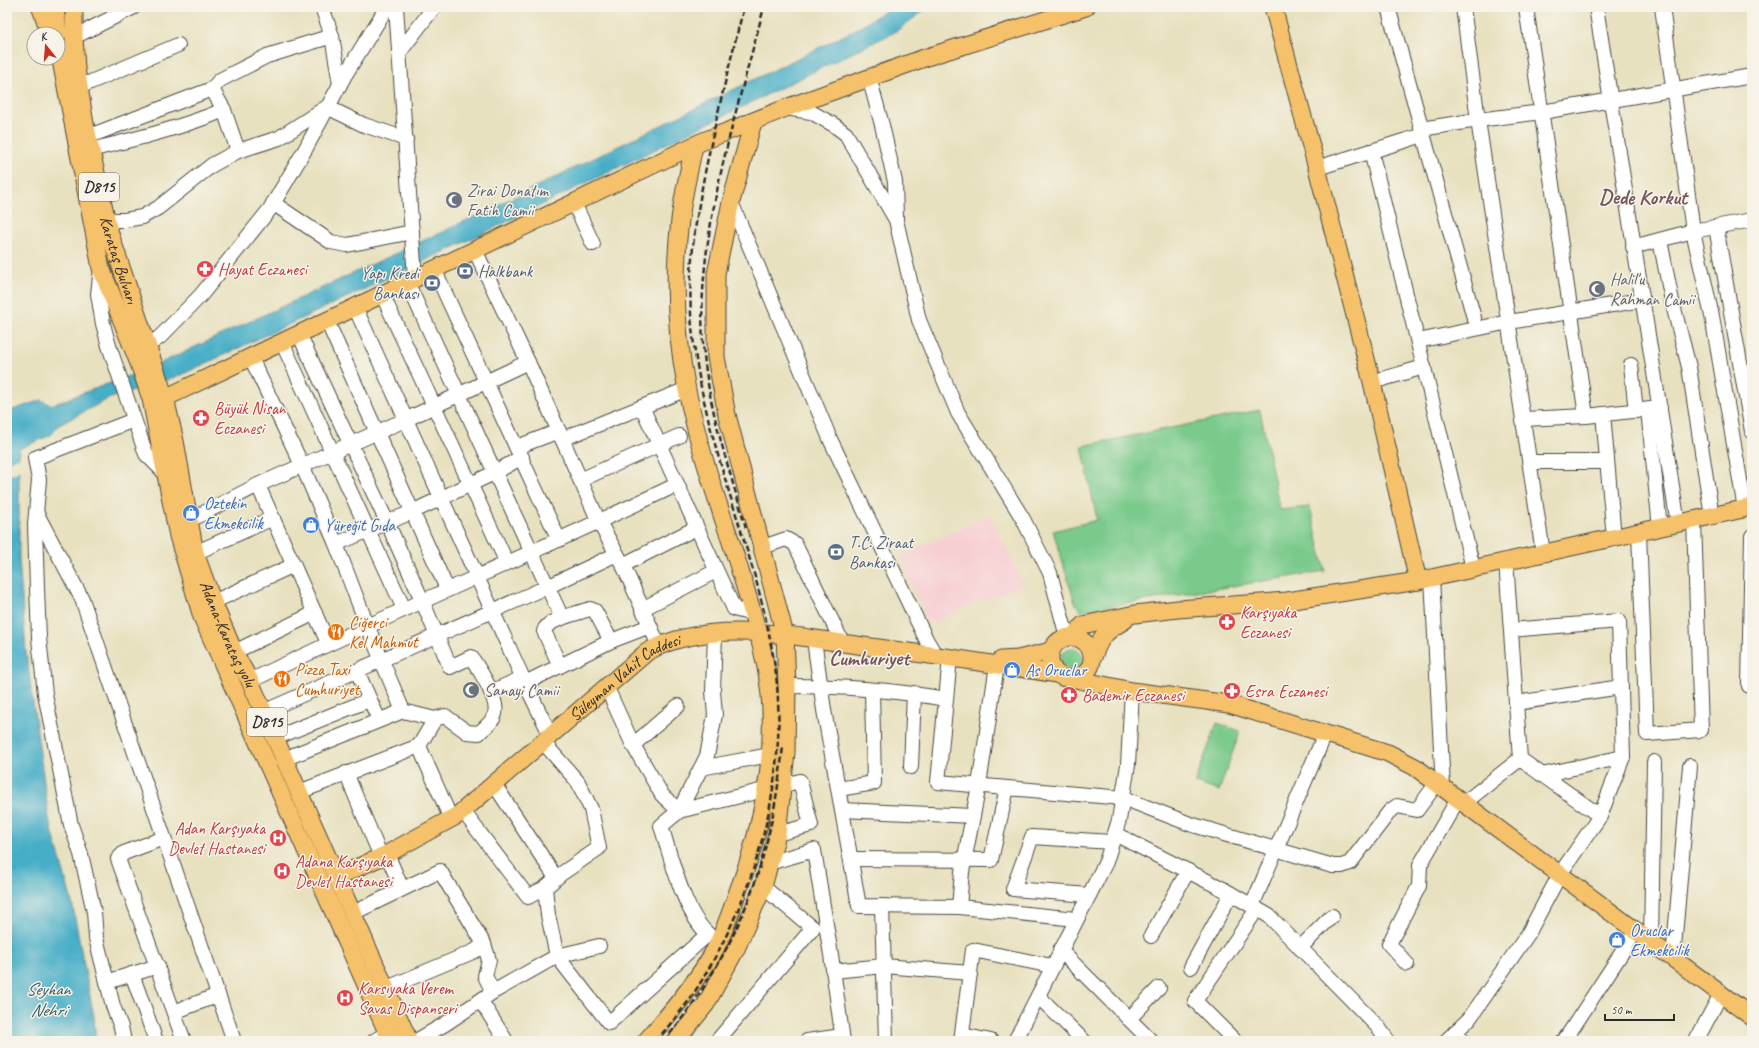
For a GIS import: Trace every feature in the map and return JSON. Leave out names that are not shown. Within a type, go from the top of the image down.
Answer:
[{"type":"highway","points":[[42,7],[49,26]]},
{"type":"main road","name":"Karataş Bulvarı","points":[[55,7],[59,26]]},
{"type":"main road","name":"Karataş Bulvarı","points":[[66,30],[74,7]]},
{"type":"main road","points":[[159,396],[251,358],[382,294],[412,277],[434,269],[475,250],[694,146],[786,108],[869,77],[927,57],[1086,7]]},
{"type":"main road","points":[[1273,7],[1425,579]]},
{"type":"main road","name":"Karataş Bulvarı","points":[[66,53],[79,87],[89,143],[106,220],[159,396]]},
{"type":"main road","name":"Karataş Bulvarı","points":[[66,65],[101,268],[147,357]]},
{"type":"main road","points":[[646,1041],[669,1015],[712,954],[728,918],[752,856],[786,752],[787,686],[785,635],[727,415],[716,357],[716,274],[731,202],[753,122]]},
{"type":"main road","points":[[676,1041],[706,1004],[736,949],[763,887],[777,834],[774,786],[769,754],[771,727],[770,693],[758,632],[708,471],[687,389],[680,342],[676,278],[680,220],[694,146]]},
{"type":"main road","name":"Adana-Karataş yolu","points":[[159,396],[170,505],[202,617],[384,1038]]},
{"type":"main road","name":"Adana-Karataş yolu","points":[[159,396],[175,441],[188,521],[195,553],[213,602],[234,652],[250,681],[387,988],[409,1041]]},
{"type":"main road","points":[[1057,674],[1050,664],[1051,651],[1055,644],[1070,637],[1083,625],[1135,614],[1178,609],[1287,601],[1425,579],[1748,508]]},
{"type":"main road","points":[[950,658],[1057,674],[1069,680],[1075,679],[1086,674],[1099,640],[1107,631],[1135,614]]},
{"type":"main road","name":"Süleyman Vahit Caddesi","points":[[337,877],[384,856],[457,815],[648,652],[660,646],[694,635],[758,632],[950,658]]},
{"type":"main road","points":[[1070,637],[1079,638],[1088,646],[1092,659],[1112,679],[1164,695]]},
{"type":"main road","points":[[950,658],[1006,661],[1051,651]]},
{"type":"main road","points":[[1075,679],[1132,692],[1229,704],[1388,753],[1415,767],[1440,785],[1752,1017]]},
{"type":"street","points":[[66,40],[134,7]]},
{"type":"street","points":[[322,7],[332,36],[340,84]]},
{"type":"street","points":[[147,357],[160,337],[201,295],[273,203],[340,84],[387,7]]},
{"type":"street","points":[[396,7],[412,234],[412,277],[460,394],[562,618]]},
{"type":"street","points":[[399,53],[434,7]]},
{"type":"street","points":[[1388,7],[1474,318]]},
{"type":"street","points":[[1463,7],[1478,120],[1543,553]]},
{"type":"street","points":[[1526,7],[1586,416]]},
{"type":"street","points":[[1596,7],[1642,300],[1648,410],[1660,528]]},
{"type":"street","points":[[1662,7],[1693,231],[1712,316],[1748,508]]},
{"type":"street","points":[[89,143],[212,89],[220,80],[267,56],[332,36]]},
{"type":"street","points":[[79,87],[178,45]]},
{"type":"street","points":[[1317,168],[1371,151],[1422,132],[1478,120],[1542,112],[1610,101],[1674,88],[1752,76]]},
{"type":"street","points":[[869,77],[895,182],[896,220],[919,320],[958,413],[1023,519],[1050,573],[1070,637]]},
{"type":"street","points":[[212,89],[224,110],[238,151]]},
{"type":"street","points":[[328,107],[364,125],[406,139]]},
{"type":"street","points":[[106,220],[125,220],[142,217],[158,208],[212,165],[238,151],[279,138],[328,107]]},
{"type":"street","points":[[786,108],[811,112],[834,125],[846,134],[896,220]]},
{"type":"street","points":[[89,143],[162,132],[195,122],[224,110]]},
{"type":"street","points":[[1371,151],[1473,568]]},
{"type":"street","points":[[731,202],[831,440],[926,639],[950,658],[938,782],[1123,798],[1190,824],[1333,866],[1342,866],[1350,862],[1390,811],[1397,806],[1417,810],[1440,785],[1425,579]]},
{"type":"street","points":[[273,203],[331,242],[347,245],[412,234]]},
{"type":"street","points":[[574,203],[593,244]]},
{"type":"street","points":[[1633,247],[1693,231],[1752,220]]},
{"type":"street","points":[[1716,227],[1752,431]]},
{"type":"street","points":[[1660,240],[1672,302],[1689,367],[1712,517]]},
{"type":"street","points":[[475,250],[528,362],[599,522],[620,560],[660,646]]},
{"type":"street","points":[[101,268],[98,294],[103,324],[120,378],[146,454],[167,475]]},
{"type":"street","points":[[434,269],[559,540]]},
{"type":"street","points":[[382,294],[433,407],[507,562]]},
{"type":"street","points":[[1418,341],[1509,322],[1642,300]]},
{"type":"street","points":[[355,307],[405,420],[477,575],[524,681],[547,739],[578,782],[591,809],[600,848],[556,878],[545,888],[528,897],[457,815],[419,746]]},
{"type":"street","points":[[327,321],[447,589]]},
{"type":"street","points":[[299,334],[387,522],[450,667],[471,657],[484,676],[491,692],[496,712],[492,722],[479,733],[467,732],[445,716],[435,720],[419,746],[299,792]]},
{"type":"street","points":[[282,342],[404,608]]},
{"type":"street","points":[[251,358],[302,465],[336,544],[366,625],[403,711]]},
{"type":"street","points":[[188,521],[258,485],[405,420],[528,362]]},
{"type":"street","points":[[1631,365],[1648,410],[1678,524]]},
{"type":"street","points":[[1372,382],[1424,367]]},
{"type":"street","points":[[336,544],[412,512],[496,472],[519,452],[560,435],[642,407],[687,389]]},
{"type":"street","points":[[642,407],[676,485],[734,609],[753,614]]},
{"type":"street","points":[[1524,420],[1648,410]]},
{"type":"street","points":[[1603,414],[1614,538]]},
{"type":"street","points":[[124,1041],[96,938],[94,912],[81,854],[71,825],[45,694],[39,638],[36,570],[36,511],[39,480],[35,458],[134,420]]},
{"type":"street","points":[[580,480],[679,436]]},
{"type":"street","points":[[1530,462],[1607,462]]},
{"type":"street","points":[[258,485],[328,643]]},
{"type":"street","points":[[250,681],[366,625],[599,522],[676,485]]},
{"type":"street","points":[[36,511],[82,599],[234,1041]]},
{"type":"street","points":[[195,553],[273,518]]},
{"type":"street","points":[[1639,533],[1647,734],[1701,730],[1694,521]]},
{"type":"street","points":[[263,712],[492,610],[547,587],[620,560],[696,528]]},
{"type":"street","points":[[1752,536],[1749,686],[1752,686]]},
{"type":"street","points":[[763,547],[786,539],[795,544],[843,644]]},
{"type":"street","points":[[1506,560],[1520,759],[1600,816]]},
{"type":"street","points":[[213,602],[294,565]]},
{"type":"street","points":[[642,609],[716,570]]},
{"type":"street","points":[[560,666],[544,631],[545,626],[548,624],[562,618],[590,610],[595,611],[611,641]]},
{"type":"street","points":[[234,652],[315,613]]},
{"type":"street","points":[[1455,1038],[1528,934],[1560,874],[1600,816],[1623,757],[1619,621],[1511,630]]},
{"type":"street","points":[[491,692],[524,681],[560,666],[611,641],[650,626]]},
{"type":"street","points":[[545,888],[548,915],[557,956],[609,1023],[708,934],[703,930],[690,911],[661,826],[679,811],[708,756],[715,714],[713,691],[714,634]]},
{"type":"street","points":[[814,640],[859,906],[959,907],[1076,919]]},
{"type":"street","points":[[959,907],[964,859],[979,785],[997,665]]},
{"type":"street","points":[[357,671],[379,720]]},
{"type":"street","points":[[787,686],[821,686],[872,690],[946,699]]},
{"type":"street","points":[[1516,703],[1621,687]]},
{"type":"street","points":[[607,688],[632,745],[662,795],[679,811]]},
{"type":"street","points":[[839,789],[874,783],[872,690]]},
{"type":"street","points":[[1016,1041],[1060,950],[1106,862],[1123,798],[1128,765],[1132,692]]},
{"type":"street","points":[[911,768],[914,694]]},
{"type":"street","points":[[275,738],[370,700]]},
{"type":"street","points":[[632,745],[678,706]]},
{"type":"street","points":[[284,759],[403,711],[435,720]]},
{"type":"street","points":[[1235,1041],[1195,1002],[1255,908],[1276,850],[1326,734]]},
{"type":"street","points":[[701,768],[786,752]]},
{"type":"street","points":[[1542,775],[1623,757]]},
{"type":"street","points":[[1407,964],[1389,944],[1419,886],[1420,865],[1461,801],[1520,759]]},
{"type":"street","points":[[1652,942],[1654,762]]},
{"type":"street","points":[[1673,958],[1690,766]]},
{"type":"street","points":[[346,773],[384,856],[402,889]]},
{"type":"street","points":[[679,811],[774,786],[800,781],[812,825],[777,834]]},
{"type":"street","points":[[494,784],[556,878]]},
{"type":"street","points":[[851,859],[991,860],[1006,788]]},
{"type":"street","points":[[842,810],[973,816]]},
{"type":"street","points":[[1089,895],[1013,889],[1032,837],[1113,838],[1188,871],[1231,894],[1269,916],[1379,1028],[1388,1041]]},
{"type":"street","points":[[164,838],[124,853],[118,859],[184,1041]]},
{"type":"street","points":[[769,862],[814,850],[842,1039],[807,1041]]},
{"type":"street","points":[[353,913],[440,870],[484,944],[489,960],[485,976],[493,992]]},
{"type":"street","points":[[1151,936],[1188,871]]},
{"type":"street","points":[[717,1041],[813,928],[763,887]]},
{"type":"street","points":[[1191,967],[1231,894]]},
{"type":"street","points":[[882,906],[886,1041]]},
{"type":"street","points":[[1300,948],[1332,916]]},
{"type":"street","points":[[1564,1041],[1636,931]]},
{"type":"street","points":[[387,988],[474,951],[484,944]]},
{"type":"street","points":[[416,1041],[493,992],[557,956],[599,946]]},
{"type":"street","points":[[991,1041],[961,1038],[973,950],[1052,966]]},
{"type":"street","points":[[1060,950],[1151,1041]]},
{"type":"street","points":[[107,982],[158,966]]},
{"type":"street","points":[[833,971],[884,966],[970,973]]},
{"type":"street","points":[[132,974],[156,1041]]},
{"type":"street","points":[[1129,1018],[1159,988]]},
{"type":"street","points":[[1696,1041],[1721,994]]},
{"type":"street","points":[[174,1012],[218,996]]},
{"type":"street","points":[[1038,996],[1084,1041]]},
{"type":"street","points":[[481,1001],[506,1041]]},
{"type":"shaded area","points":[[990,515],[1024,584],[928,623],[900,556]]},
{"type":"green space","points":[[1260,410],[1280,510],[1310,507],[1325,571],[1081,611],[1075,603],[1053,531],[1097,520],[1082,446]]},
{"type":"green space","points":[[1072,648],[1080,651],[1083,659],[1080,667],[1072,670],[1064,667],[1061,659],[1064,651]]},
{"type":"green space","points":[[1217,723],[1240,731],[1219,791],[1195,783]]},
{"type":"water","name":"Seyhan Nehri","points":[[892,7],[929,7],[895,32],[484,233],[181,375],[108,399],[59,425],[51,435],[19,449],[19,559],[26,651],[49,819],[72,902],[94,1017],[96,1041],[7,1041],[7,412],[41,400],[51,405],[150,368],[476,216],[851,32]]},
{"type":"pier","points":[[21,457],[21,470],[7,476],[7,463]]},
{"type":"railway","points":[[656,1041],[684,1007],[699,985],[719,950],[736,914],[751,876],[763,836],[772,796],[777,756],[778,715],[776,675],[770,640],[757,584],[718,457],[710,425],[696,360],[692,327],[691,281],[694,235],[711,144],[744,7]]},
{"type":"railway","points":[[746,528],[721,442],[711,399],[704,355],[702,312],[705,268],[719,180],[764,7]]},
{"type":"railway","points":[[664,1041],[690,1007],[713,973],[731,939],[747,903],[760,867],[770,829],[778,789],[783,746]]},
{"type":"place","name":"Zirai Donatım Fatih Camii","points":[[454,200]]},
{"type":"place","name":"Hayat Eczanesi","points":[[205,269]]},
{"type":"place","name":"Halkbank","points":[[465,271]]},
{"type":"place","name":"Yapı Kredi Bankası","points":[[432,283]]},
{"type":"place","name":"Halil'u Rahman Camii","points":[[1597,289]]},
{"type":"place","name":"Büyük Nisan Eczanesi","points":[[201,418]]},
{"type":"place","name":"Oztekin Ekmekcilik","points":[[191,513]]},
{"type":"place","name":"Yüreğit Gıda","points":[[311,525]]},
{"type":"place","name":"T.C. Ziraat Bankası","points":[[836,552]]},
{"type":"place","name":"Karşıyaka Eczanesi","points":[[1227,622]]},
{"type":"place","name":"Ciğerci Kel Mahmut","points":[[336,632]]},
{"type":"place","name":"As Oruclar","points":[[1012,670]]},
{"type":"place","name":"Pizza Taxi Cumhuriyet","points":[[282,679]]},
{"type":"place","name":"Sanayi Camii","points":[[471,690]]},
{"type":"place","name":"Esra Eczanesi","points":[[1232,691]]},
{"type":"place","name":"Bademir Eczanesi","points":[[1069,695]]},
{"type":"place","name":"Adan Karşıyaka Devlet Hastanesi","points":[[278,838]]},
{"type":"place","name":"Adana Karşıyaka Devlet Hastanesi","points":[[282,871]]},
{"type":"place","name":"Oruclar Ekmekcilik","points":[[1617,940]]},
{"type":"place","name":"Karsıyaka Verem Savas Dispanseri","points":[[345,998]]},
{"type":"district","name":"Dede Korkut","points":[[1643,197]]},
{"type":"district","name":"Cumhuriyet","points":[[869,658]]}]
